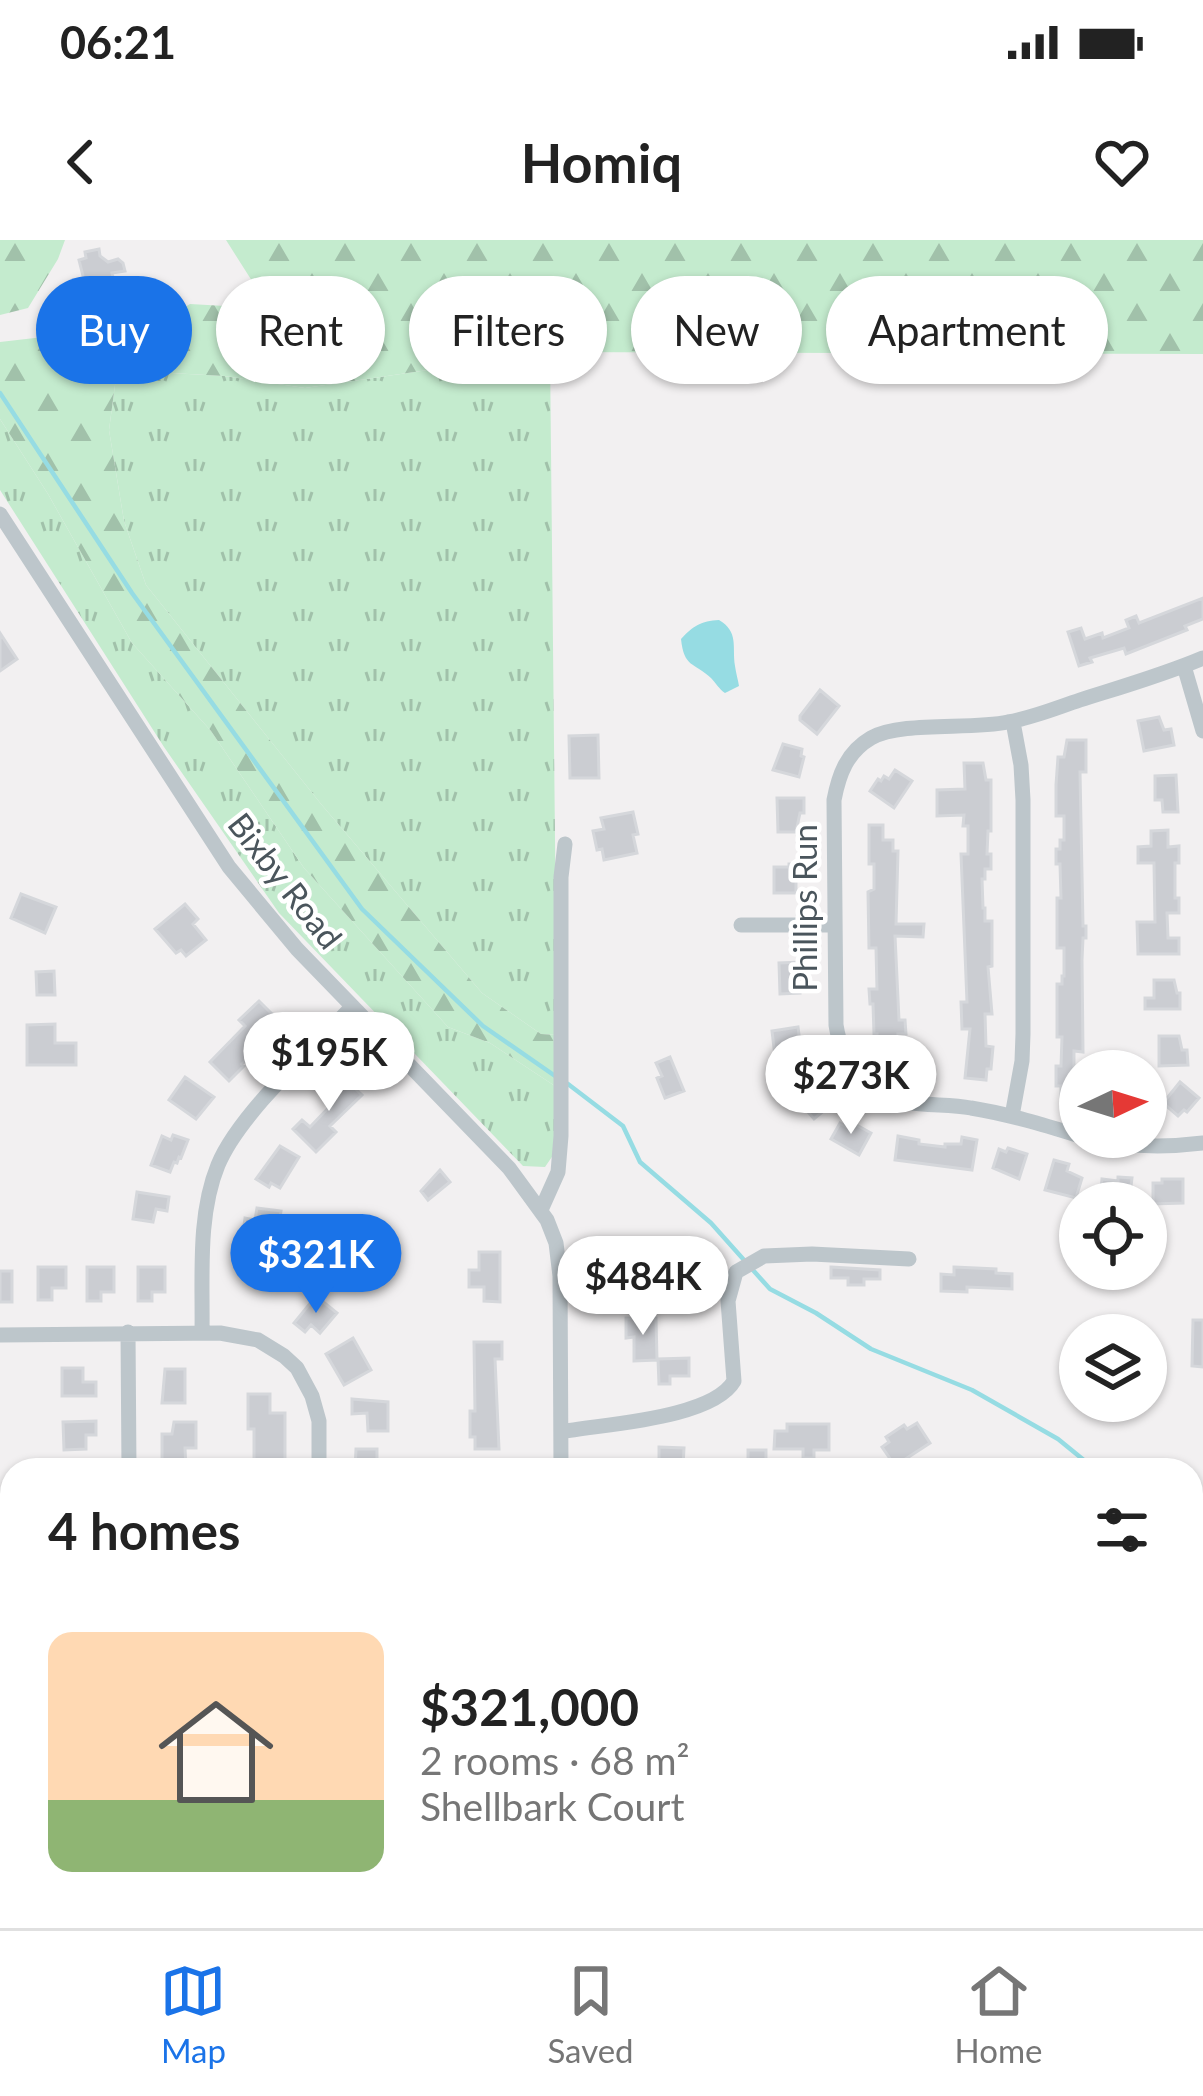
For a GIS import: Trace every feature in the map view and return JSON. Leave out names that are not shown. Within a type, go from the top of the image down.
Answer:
[{"type":"street","name":"Bixby Road","points":[[0,514],[229,867],[284,935],[498,1156],[541,1210],[558,1254],[561,1458]]},
{"type":"street","points":[[1012,1117],[1023,1034],[1023,800],[1013,722],[1203,658]]},
{"type":"street","points":[[1184,667],[1203,731]]},
{"type":"street","name":"Phillips Run","points":[[1013,722],[895,729],[879,734],[849,757],[834,800],[838,1035],[843,1054],[859,1077],[889,1098],[974,1108],[1059,1130]]},
{"type":"street","points":[[541,1210],[558,1172],[560,877],[565,844]]},
{"type":"street","points":[[741,925],[836,925]]},
{"type":"street","points":[[202,1333],[206,1211],[218,1165],[258,1107],[352,1007]]},
{"type":"street","name":"Phillips Run","points":[[1167,1145],[1203,1143]]},
{"type":"street","points":[[561,1432],[656,1418],[728,1391],[734,1381],[728,1301],[736,1272],[764,1256],[908,1259]]},
{"type":"street","points":[[128,1332],[129,1458]]},
{"type":"street","points":[[0,1334],[202,1333],[258,1340],[297,1368],[317,1410],[319,1458]]},
{"type":"green space","points":[[0,240],[65,240],[48,276],[36,276],[36,295],[28,308],[0,315]]},
{"type":"green space","points":[[226,240],[1203,240],[1203,354],[1108,354],[1108,276],[826,276],[826,353],[802,353],[802,276],[631,276],[631,352],[607,352],[607,276],[409,276],[409,373],[385,376],[385,276],[249,276]]},
{"type":"green space","points":[[192,304],[216,305],[216,376],[192,374]]},
{"type":"green space","points":[[36,338],[36,384],[115,384],[109,430],[124,521],[146,585],[321,804],[482,993],[541,1034],[557,1035],[558,1088],[490,1043],[448,1027],[304,868],[211,731],[132,643],[0,419],[0,342]]},
{"type":"green space","points":[[409,373],[409,384],[550,384],[557,1035],[541,1034],[482,993],[321,804],[146,585],[124,521],[109,430],[115,384],[192,384],[192,374],[216,376],[216,384],[305,388],[385,384],[385,376]]},
{"type":"green space","points":[[278,384],[332,384],[305,388]]},
{"type":"green space","points":[[0,419],[132,643],[211,731],[304,868],[448,1027],[490,1043],[558,1088],[558,1148],[545,1167],[523,1166],[279,913],[164,747],[0,490]]},
{"type":"water","points":[[719,620],[732,635],[739,686],[725,693],[687,660],[681,639],[698,625]]},
{"type":"building","points":[[99,249],[108,262],[118,259],[123,263],[125,271],[83,276],[79,260],[86,258],[85,252]]},
{"type":"building","points":[[1203,598],[1203,619],[1185,626],[1187,630],[1126,654],[1124,648],[1090,658],[1092,662],[1079,666],[1068,632],[1081,628],[1085,639],[1102,633],[1103,638],[1129,628],[1126,620],[1136,616],[1139,623]]},
{"type":"building","points":[[0,633],[17,659],[0,671]]},
{"type":"building","points":[[820,690],[839,706],[817,734],[800,716]]},
{"type":"building","points":[[1159,717],[1164,730],[1171,729],[1174,745],[1144,751],[1138,721]]},
{"type":"building","points":[[598,735],[599,778],[570,778],[569,736]]},
{"type":"building","points":[[1067,740],[1086,740],[1086,772],[1080,772],[1086,926],[1083,1050],[1062,1050],[1062,1037],[1057,1037],[1057,984],[1062,984],[1064,976],[1064,948],[1057,948],[1057,898],[1061,898],[1056,849],[1064,840],[1064,816],[1056,816],[1056,785],[1058,757],[1064,757]]},
{"type":"building","points":[[783,744],[802,749],[799,777],[773,770]]},
{"type":"building","points":[[964,763],[983,763],[986,780],[991,780],[987,854],[991,854],[991,869],[985,869],[982,879],[985,921],[992,921],[992,966],[988,967],[992,1014],[985,1014],[986,1046],[993,1047],[986,1080],[965,1078],[970,1029],[962,1029],[961,1002],[967,1002],[961,854],[968,854],[968,826],[963,826],[964,815],[937,816],[937,790],[965,789]]},
{"type":"building","points":[[895,770],[912,781],[894,808],[870,791],[878,779],[889,779]]},
{"type":"building","points":[[1176,775],[1178,812],[1163,812],[1162,800],[1155,800],[1155,776]]},
{"type":"building","points":[[777,798],[804,798],[796,832],[778,832]]},
{"type":"building","points":[[633,812],[637,853],[604,860],[593,831],[604,829],[601,818]]},
{"type":"building","points":[[869,825],[883,825],[883,840],[893,840],[893,851],[898,851],[896,924],[924,924],[923,937],[895,936],[899,1020],[905,1020],[906,1034],[898,1034],[898,1052],[877,1052],[870,1004],[869,989],[877,989],[876,948],[869,948],[868,892],[874,889],[874,864],[869,864]]},
{"type":"building","points":[[1168,830],[1168,847],[1179,846],[1175,898],[1179,898],[1179,913],[1167,913],[1168,938],[1179,938],[1179,954],[1138,954],[1137,922],[1155,922],[1154,863],[1138,863],[1138,847],[1151,846],[1151,831]]},
{"type":"building","points":[[804,864],[804,878],[796,878],[796,893],[774,893],[774,867]]},
{"type":"building","points":[[21,894],[56,907],[45,933],[11,918]]},
{"type":"building","points":[[185,904],[198,919],[193,924],[206,940],[186,956],[181,950],[176,953],[155,929]]},
{"type":"building","points":[[802,962],[800,993],[780,994],[779,963]]},
{"type":"building","points":[[54,971],[55,995],[37,995],[36,972]]},
{"type":"building","points":[[1154,980],[1174,980],[1180,1009],[1145,1009],[1145,998],[1154,998]]},
{"type":"building","points":[[259,1001],[279,1021],[270,1030],[274,1034],[229,1081],[210,1062],[245,1026],[239,1020]]},
{"type":"building","points":[[55,1024],[55,1043],[76,1043],[76,1065],[27,1065],[27,1025]]},
{"type":"building","points":[[798,1027],[795,1062],[776,1065],[772,1031]]},
{"type":"building","points":[[1159,1036],[1179,1036],[1188,1065],[1167,1066],[1167,1050],[1159,1050]]},
{"type":"building","points":[[670,1057],[684,1091],[665,1098],[656,1063]]},
{"type":"building","points":[[342,1076],[362,1095],[330,1126],[336,1132],[316,1152],[293,1129],[302,1120],[310,1127],[331,1105],[322,1095]]},
{"type":"building","points":[[185,1077],[214,1097],[196,1119],[169,1100]]},
{"type":"building","points":[[1180,1082],[1199,1098],[1178,1116],[1167,1106],[1167,1098]]},
{"type":"building","points":[[810,1084],[832,1104],[814,1119],[795,1097]]},
{"type":"building","points":[[840,1123],[847,1127],[853,1123],[871,1133],[859,1155],[831,1139]]},
{"type":"building","points":[[173,1135],[188,1140],[181,1158],[170,1172],[151,1165],[162,1136],[171,1140]]},
{"type":"building","points":[[898,1136],[945,1147],[961,1144],[962,1137],[977,1140],[972,1170],[895,1160]]},
{"type":"building","points":[[280,1146],[299,1157],[280,1188],[271,1183],[269,1187],[256,1179]]},
{"type":"building","points":[[1008,1148],[1027,1154],[1019,1179],[993,1168],[999,1149],[1006,1152]]},
{"type":"building","points":[[1054,1160],[1069,1164],[1067,1171],[1082,1178],[1081,1182],[1059,1182],[1059,1194],[1045,1190]]},
{"type":"building","points":[[440,1170],[450,1182],[428,1200],[421,1191]]},
{"type":"building","points":[[1118,1177],[1132,1178],[1132,1182],[1102,1182],[1102,1179],[1118,1181]]},
{"type":"building","points":[[1183,1179],[1183,1203],[1167,1204],[1167,1182],[1162,1182]]},
{"type":"building","points":[[137,1192],[169,1197],[167,1211],[156,1209],[153,1222],[133,1219]]},
{"type":"building","points":[[257,1208],[281,1211],[277,1237],[243,1233],[245,1218],[255,1220]]},
{"type":"building","points":[[661,1251],[657,1295],[626,1296],[626,1277],[633,1277],[633,1252]]},
{"type":"building","points":[[479,1252],[500,1252],[500,1302],[484,1301],[484,1287],[469,1287],[469,1270],[479,1270]]},
{"type":"building","points":[[244,1261],[278,1261],[278,1288],[256,1288],[256,1275],[244,1275]]},
{"type":"building","points":[[38,1267],[66,1267],[66,1288],[52,1288],[52,1300],[38,1300]]},
{"type":"building","points":[[87,1267],[114,1267],[114,1292],[101,1292],[101,1301],[87,1301]]},
{"type":"building","points":[[138,1267],[165,1267],[165,1292],[152,1292],[152,1301],[138,1301]]},
{"type":"building","points":[[831,1267],[880,1270],[880,1279],[848,1285],[848,1278],[831,1278]]},
{"type":"building","points":[[954,1267],[1012,1274],[1012,1289],[941,1291],[941,1274],[954,1275]]},
{"type":"building","points":[[0,1271],[12,1271],[12,1302],[0,1302]]},
{"type":"building","points":[[316,1296],[337,1313],[320,1333],[311,1325],[305,1332],[294,1323]]},
{"type":"building","points":[[626,1318],[656,1318],[657,1360],[634,1361],[634,1337],[626,1338]]},
{"type":"building","points":[[1193,1320],[1203,1320],[1203,1367],[1192,1366]]},
{"type":"building","points":[[353,1338],[371,1370],[344,1385],[326,1354]]},
{"type":"building","points":[[474,1342],[502,1342],[502,1359],[495,1359],[499,1449],[475,1449],[475,1437],[470,1437],[470,1411],[475,1411]]},
{"type":"building","points":[[689,1358],[689,1376],[670,1376],[670,1384],[659,1384],[658,1359]]},
{"type":"building","points":[[62,1368],[83,1368],[83,1382],[96,1382],[96,1396],[62,1396]]},
{"type":"building","points":[[165,1369],[185,1369],[185,1403],[162,1403]]},
{"type":"building","points":[[248,1394],[270,1394],[270,1413],[285,1413],[285,1458],[254,1458],[254,1429],[248,1429]]},
{"type":"building","points":[[352,1399],[388,1402],[388,1431],[368,1431],[367,1413],[352,1414]]},
{"type":"building","points":[[96,1421],[96,1435],[86,1435],[86,1449],[64,1450],[63,1422]]},
{"type":"building","points":[[174,1422],[196,1422],[196,1448],[185,1448],[185,1458],[162,1458],[162,1434],[172,1434]]},
{"type":"building","points":[[917,1423],[930,1443],[907,1458],[890,1458],[882,1447],[889,1442],[886,1437],[904,1425],[907,1429]]},
{"type":"building","points":[[787,1424],[829,1424],[829,1450],[814,1450],[814,1458],[803,1458],[803,1449],[774,1449],[775,1431],[787,1431]]},
{"type":"building","points":[[659,1447],[684,1448],[683,1458],[659,1458]]},
{"type":"building","points":[[356,1449],[377,1449],[377,1458],[356,1458]]},
{"type":"building","points":[[748,1450],[766,1450],[766,1458],[748,1458]]},
{"type":"waterway","points":[[0,393],[132,593],[362,909],[483,1026],[558,1078]]},
{"type":"waterway","points":[[568,1084],[623,1126],[640,1162],[711,1223],[744,1260]]},
{"type":"waterway","points":[[752,1269],[770,1289],[871,1349],[972,1390],[1058,1439],[1081,1458]]}]
